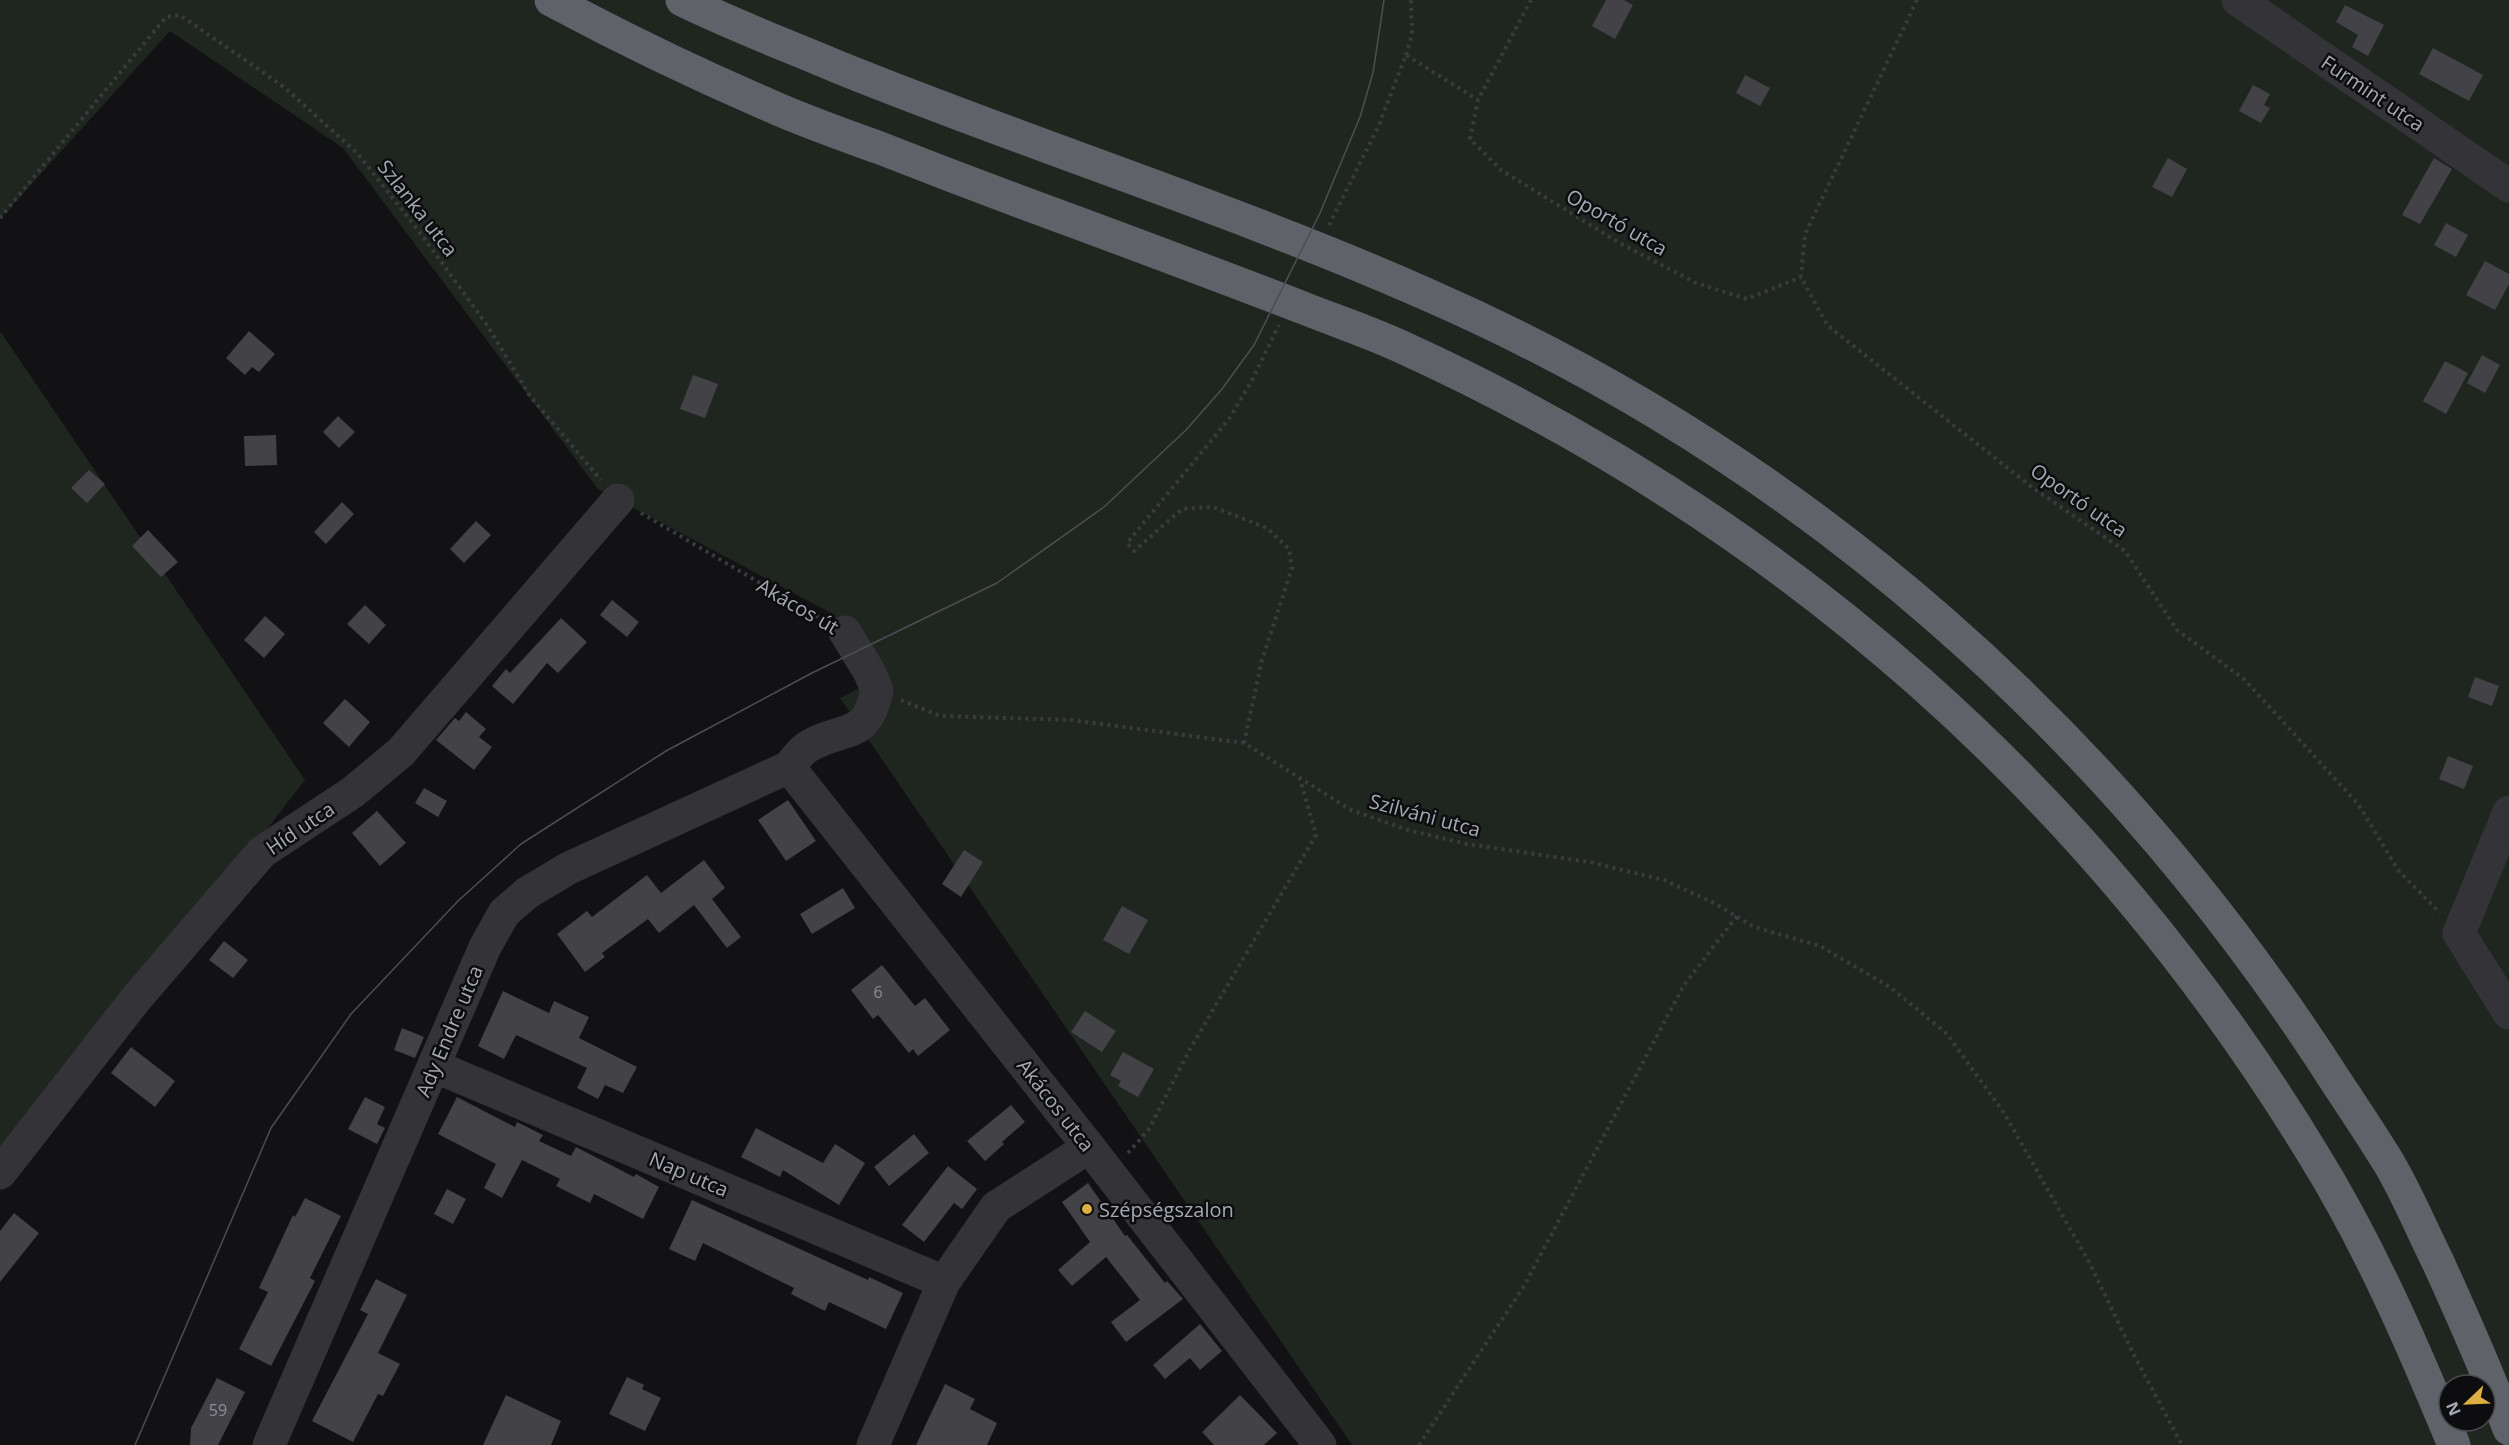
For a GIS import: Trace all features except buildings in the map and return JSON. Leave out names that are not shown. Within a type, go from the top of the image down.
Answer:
[{"type":"highway","points":[[551,0],[767,105],[1019,202],[1211,272],[1401,347],[1532,412],[1670,491],[1807,587],[1875,642],[1986,742],[2108,871],[2196,980],[2270,1085],[2316,1157],[2385,1287],[2454,1445]]},
{"type":"highway","points":[[682,0],[956,114],[1256,224],[1424,293],[1507,331],[1609,383],[1735,462],[1826,528],[1923,604],[2025,696],[2118,793],[2188,874],[2268,977],[2391,1167],[2460,1311],[2509,1430]]},
{"type":"street","name":"Furmint utca","points":[[2238,0],[2509,186]]},
{"type":"street","name":"Híd utca","points":[[0,1173],[135,1000],[262,852],[353,792],[402,752],[618,500]]},
{"type":"street","name":"Akácos út","points":[[845,632],[873,682]]},
{"type":"street","points":[[789,767],[808,746],[852,731],[866,720],[873,682]]},
{"type":"street","name":"Ady Endre utca","points":[[269,1445],[485,947],[504,913],[527,893],[569,868],[789,767]]},
{"type":"street","name":"Akácos utca","points":[[789,767],[1089,1147],[1320,1445]]},
{"type":"street","points":[[2509,812],[2459,933],[2509,1013]]},
{"type":"street","name":"Nap utca","points":[[434,1066],[944,1282]]},
{"type":"street","points":[[873,1445],[944,1282],[996,1207],[1089,1147]]},
{"type":"path","points":[[1379,125],[1412,35],[1411,0]]},
{"type":"path","points":[[1406,55],[1479,100],[1531,0]]},
{"type":"path","points":[[1801,277],[1805,234],[1917,0]]},
{"type":"path","name":"Szlanka utca","points":[[0,218],[166,17],[180,15],[284,87],[358,154],[421,234],[487,325],[530,396],[618,500]]},
{"type":"path","name":"Oportó utca","points":[[1479,100],[1470,139],[1501,170],[1618,242],[1696,284],[1747,299],[1801,277],[1827,325],[2033,488],[2125,551],[2177,630],[2244,679],[2358,804],[2398,870],[2459,933]]},
{"type":"path","points":[[1244,743],[1262,660],[1292,568],[1289,549],[1267,528],[1213,507],[1182,509],[1134,551],[1127,543],[1229,419],[1251,382]]},
{"type":"path","name":"Akácos út","points":[[618,500],[845,632]]},
{"type":"path","name":"Szilváni utca","points":[[873,682],[940,716],[1072,720],[1244,743],[1350,810],[1408,830],[1467,844],[1589,862],[1664,880],[1716,904],[1754,927],[1820,946],[1890,987],[1947,1034],[2004,1113],[2089,1262],[2134,1355],[2182,1445]]},
{"type":"path","points":[[1110,1174],[1149,1128],[1190,1049],[1316,836],[1299,778]]},
{"type":"path","points":[[1419,1445],[1524,1287],[1684,985],[1737,916]]},
{"type":"shaded area","points":[[0,0],[2509,0],[2509,1445],[1352,1445],[840,698],[866,685],[845,632],[833,614],[598,489],[343,148],[170,31],[0,219]]},
{"type":"shaded area","points":[[0,331],[305,780],[0,1173]]},
{"type":"tram line","points":[[135,1445],[271,1128],[351,1014],[458,901],[521,844],[666,751],[812,673],[997,583],[1104,507],[1186,430],[1222,389],[1254,345],[1320,213],[1360,117],[1373,73],[1384,0]]},
{"type":"place","name":"Szépségszalon","points":[[1087,1209]]}]
